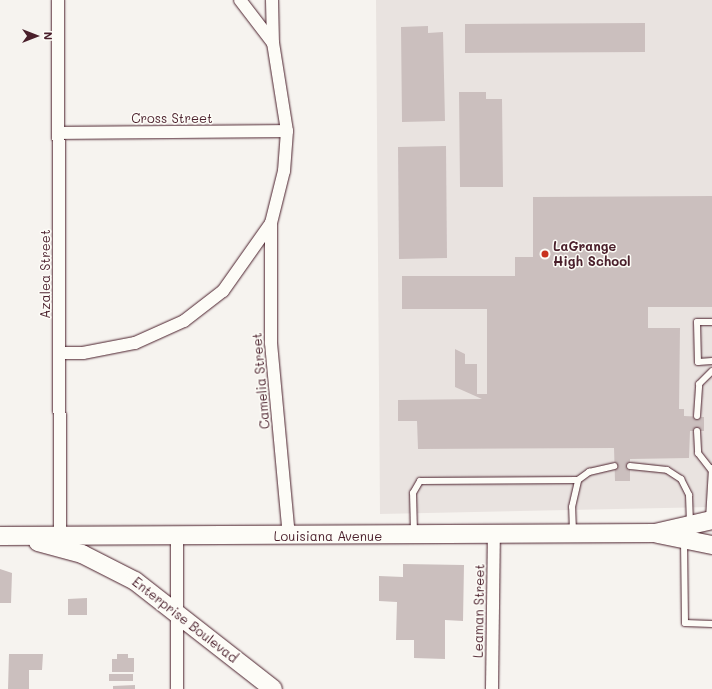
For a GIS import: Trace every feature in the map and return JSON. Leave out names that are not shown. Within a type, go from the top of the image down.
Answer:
[{"type":"street","name":"Azalea Street","points":[[58,0],[60,541]]},
{"type":"street","points":[[240,0],[273,43]]},
{"type":"street","points":[[60,353],[83,353],[135,343],[184,321],[222,291],[270,223],[284,171],[287,131],[273,43],[272,0]]},
{"type":"street","name":"Cross Street","points":[[58,133],[287,131]]},
{"type":"street","name":"Camelia Street","points":[[270,223],[271,343],[289,536]]},
{"type":"street","name":"Louisiana Avenue","points":[[687,533],[711,520]]},
{"type":"street","name":"Louisiana Avenue","points":[[60,541],[177,536],[687,533],[712,545]]},
{"type":"street","name":"Leaman Street","points":[[492,689],[494,534]]},
{"type":"street","points":[[177,536],[177,689]]},
{"type":"street","name":"Enterprise Boulevad","points":[[0,537],[60,541],[116,570],[177,613],[273,689]]},
{"type":"lane","points":[[712,322],[697,322],[698,362],[712,361]]},
{"type":"lane","points":[[697,416],[699,384],[711,375]]},
{"type":"lane","points":[[697,431],[698,453],[712,470],[711,520]]},
{"type":"lane","points":[[414,535],[413,493],[420,481],[578,480],[589,472],[614,466]]},
{"type":"lane","points":[[630,466],[667,470],[681,479],[689,496],[685,623],[712,624]]},
{"type":"lane","points":[[573,534],[572,507],[578,480]]},
{"type":"shaded area","name":"LaGrange High School","points":[[376,0],[712,0],[712,507],[380,514]]},
{"type":"building","points":[[645,23],[645,52],[465,53],[465,24]]},
{"type":"building","points":[[428,26],[428,33],[443,32],[445,121],[402,122],[401,27]]},
{"type":"building","points":[[459,92],[486,92],[486,99],[502,99],[503,187],[460,187]]},
{"type":"building","points":[[446,146],[447,258],[399,259],[398,147]]},
{"type":"building","points":[[712,196],[712,307],[648,307],[648,328],[680,328],[679,409],[684,409],[684,416],[704,417],[704,431],[690,431],[689,458],[630,459],[630,481],[615,481],[614,448],[418,449],[417,421],[398,421],[398,400],[482,399],[455,387],[455,349],[465,354],[465,364],[477,364],[477,394],[487,394],[487,309],[402,309],[402,276],[515,276],[515,257],[533,257],[533,197]]},
{"type":"building","points":[[403,564],[464,565],[463,621],[445,620],[445,659],[414,658],[414,640],[396,640],[397,602],[379,601],[379,576],[403,577]]},
{"type":"building","points":[[0,569],[12,573],[11,603],[0,603]]},
{"type":"building","points":[[87,598],[87,615],[68,615],[68,599]]},
{"type":"building","points":[[9,654],[43,654],[42,670],[29,670],[29,689],[8,689]]},
{"type":"building","points":[[117,654],[128,654],[128,658],[134,658],[134,672],[112,672],[112,659],[117,659]]},
{"type":"building","points":[[109,674],[133,674],[133,681],[109,681]]},
{"type":"building","points":[[135,685],[135,689],[113,689],[113,686]]},
{"type":"place","name":"LaGrange High School","points":[[545,254]]}]
